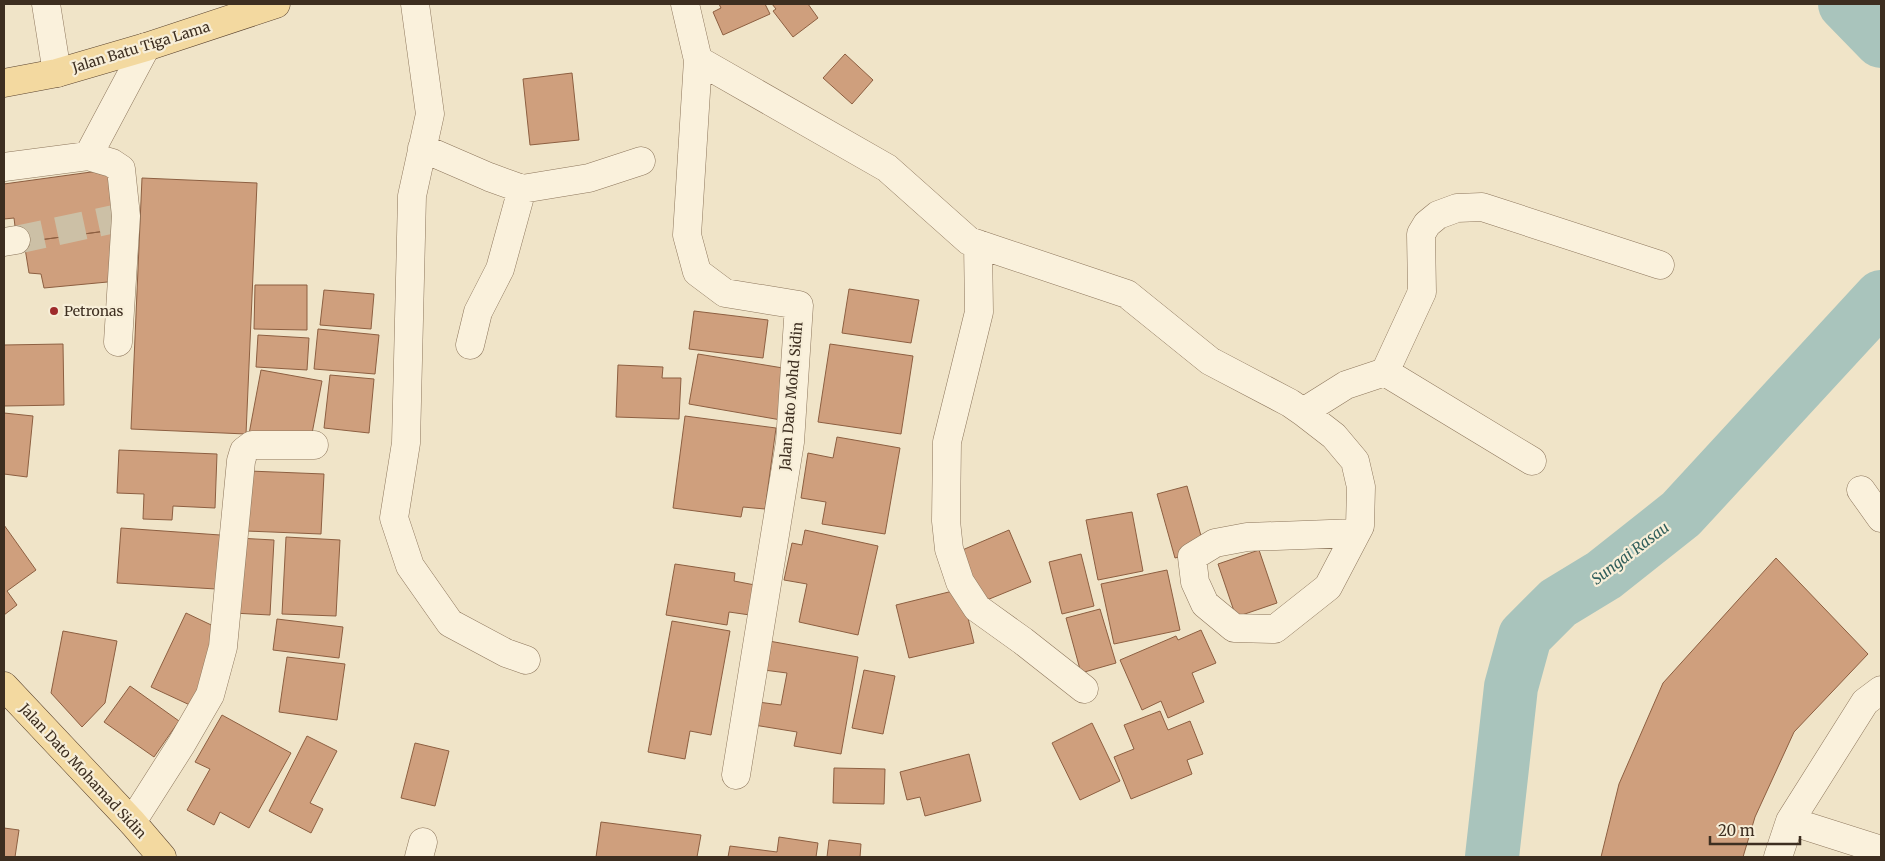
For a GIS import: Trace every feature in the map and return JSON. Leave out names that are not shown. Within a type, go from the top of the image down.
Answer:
[{"type":"main road","name":"Jalan Batu Tiga Lama","points":[[4,83],[57,73],[146,47],[276,4]]},
{"type":"main road","name":"Jalan Dato Mohamad Sidin","points":[[5,691],[132,822],[162,857]]},
{"type":"street","points":[[46,4],[57,73]]},
{"type":"street","points":[[414,4],[430,114],[412,196],[406,442],[394,518],[410,566],[450,622],[506,653],[526,660]]},
{"type":"street","name":"Jalan Dato Mohd Sidin","points":[[685,4],[698,60],[687,235],[697,272],[725,293],[799,305],[790,442],[736,775]]},
{"type":"street","points":[[88,156],[146,47]]},
{"type":"street","points":[[698,60],[887,168],[970,241],[1127,294],[1210,361],[1290,403],[1334,436],[1355,461],[1361,487],[1360,526],[1328,588],[1276,629],[1234,628],[1205,604],[1195,582],[1192,557],[1215,543],[1246,537],[1356,533]]},
{"type":"street","points":[[422,148],[522,189],[589,178],[641,161]]},
{"type":"street","points":[[4,166],[88,156],[112,163],[121,169],[123,217],[118,342]]},
{"type":"street","points":[[470,344],[478,312],[500,269],[522,189]]},
{"type":"street","points":[[1303,412],[1346,385],[1385,372],[1422,292],[1421,234],[1426,224],[1438,215],[1457,208],[1482,207],[1660,265]]},
{"type":"street","points":[[978,244],[979,312],[947,442],[946,521],[950,549],[960,582],[978,608],[1023,640],[1084,689]]},
{"type":"street","points":[[1385,372],[1532,461]]},
{"type":"street","points":[[132,822],[210,695],[224,647],[241,461],[244,451],[252,445],[314,446]]},
{"type":"street","points":[[1861,490],[1881,518]]},
{"type":"street","points":[[1778,857],[1790,821],[1865,702],[1881,690]]},
{"type":"street","points":[[1790,821],[1881,850]]},
{"type":"building","points":[[719,4],[765,4],[770,14],[723,35],[713,12],[721,8]]},
{"type":"building","points":[[772,4],[808,4],[818,18],[793,37],[773,11],[776,9]]},
{"type":"building","points":[[845,54],[873,80],[852,104],[823,78]]},
{"type":"building","points":[[572,73],[579,140],[530,145],[523,79]]},
{"type":"building","points":[[113,169],[121,229],[17,243],[14,218],[4,219],[4,184]]},
{"type":"building","points":[[142,178],[257,183],[246,434],[131,429]]},
{"type":"building","points":[[121,229],[118,281],[44,288],[41,274],[29,273],[24,242]]},
{"type":"building","points":[[255,285],[307,285],[307,330],[254,329]]},
{"type":"building","points":[[849,289],[919,300],[911,343],[842,333]]},
{"type":"building","points":[[324,290],[374,294],[371,329],[320,325]]},
{"type":"building","points":[[694,311],[768,320],[763,358],[689,349]]},
{"type":"building","points":[[318,329],[379,335],[375,374],[314,369]]},
{"type":"building","points":[[258,335],[309,338],[307,370],[256,367]]},
{"type":"building","points":[[63,344],[64,405],[4,406],[4,345]]},
{"type":"building","points":[[830,344],[913,356],[901,434],[818,422]]},
{"type":"building","points":[[698,354],[789,369],[781,420],[689,404]]},
{"type":"building","points":[[618,365],[663,367],[662,378],[681,378],[679,419],[616,417]]},
{"type":"building","points":[[261,370],[322,381],[310,444],[249,434]]},
{"type":"building","points":[[330,375],[374,379],[369,433],[324,428]]},
{"type":"building","points":[[4,413],[33,416],[27,477],[4,474]]},
{"type":"building","points":[[685,416],[776,428],[765,509],[743,507],[741,517],[673,508]]},
{"type":"building","points":[[837,437],[900,448],[885,534],[822,524],[826,502],[801,498],[808,453],[833,458]]},
{"type":"building","points":[[119,450],[217,454],[215,508],[173,506],[172,520],[143,519],[144,494],[117,493]]},
{"type":"building","points":[[249,471],[324,474],[321,534],[246,531]]},
{"type":"building","points":[[1187,486],[1205,550],[1175,558],[1157,494]]},
{"type":"building","points":[[1132,512],[1143,571],[1098,580],[1086,520]]},
{"type":"building","points":[[4,525],[36,570],[7,591],[17,605],[4,615]]},
{"type":"building","points":[[121,528],[220,535],[216,589],[117,583]]},
{"type":"building","points":[[805,530],[878,546],[858,635],[799,622],[807,584],[784,580],[792,543],[802,545]]},
{"type":"building","points":[[1009,530],[1031,582],[982,602],[960,551]]},
{"type":"building","points":[[286,537],[340,540],[336,616],[282,614]]},
{"type":"building","points":[[237,538],[274,540],[270,615],[233,613]]},
{"type":"building","points":[[1259,550],[1277,603],[1236,617],[1218,564]]},
{"type":"building","points":[[1081,554],[1094,606],[1062,614],[1049,562]]},
{"type":"building","points":[[1776,558],[1868,654],[1794,732],[1755,817],[1743,857],[1601,857],[1619,784],[1663,683]]},
{"type":"building","points":[[675,564],[735,573],[734,581],[755,585],[750,615],[729,612],[727,625],[666,615]]},
{"type":"building","points":[[1167,570],[1180,630],[1114,644],[1101,584]]},
{"type":"building","points":[[961,589],[974,643],[909,658],[896,605]]},
{"type":"building","points":[[1100,609],[1116,663],[1081,673],[1066,618]]},
{"type":"building","points":[[186,613],[226,632],[192,706],[151,687]]},
{"type":"building","points":[[277,619],[343,627],[339,658],[273,650]]},
{"type":"building","points":[[672,621],[730,631],[711,735],[690,731],[685,759],[648,752]]},
{"type":"building","points":[[1201,630],[1216,663],[1192,673],[1204,702],[1168,718],[1161,701],[1142,710],[1120,660],[1176,636],[1178,640]]},
{"type":"building","points":[[63,631],[117,641],[105,703],[82,727],[51,693]]},
{"type":"building","points":[[769,641],[858,657],[841,754],[794,746],[797,732],[754,725],[758,702],[781,705],[787,673],[764,670]]},
{"type":"building","points":[[287,657],[345,664],[337,720],[279,712]]},
{"type":"building","points":[[864,670],[895,676],[883,734],[852,728]]},
{"type":"building","points":[[130,686],[179,721],[154,757],[104,722]]},
{"type":"building","points":[[1160,711],[1168,730],[1190,721],[1203,754],[1187,760],[1192,774],[1131,799],[1114,757],[1134,749],[1124,725]]},
{"type":"building","points":[[222,715],[291,753],[249,828],[220,812],[214,825],[187,810],[210,769],[195,762]]},
{"type":"building","points":[[1092,723],[1120,781],[1080,800],[1052,743]]},
{"type":"building","points":[[307,736],[337,751],[310,803],[323,809],[311,833],[269,811]]},
{"type":"building","points":[[415,743],[449,751],[435,806],[401,798]]},
{"type":"building","points":[[969,754],[981,801],[925,816],[920,797],[907,800],[900,772]]},
{"type":"building","points":[[834,768],[885,769],[884,804],[833,803]]},
{"type":"building","points":[[601,822],[701,835],[697,857],[596,857]]},
{"type":"building","points":[[4,828],[19,830],[15,857],[4,857]]},
{"type":"building","points":[[779,837],[818,843],[816,857],[728,857],[730,846],[777,852]]},
{"type":"building","points":[[829,840],[861,844],[860,857],[827,857]]},
{"type":"waterway","name":"Sungai Rasau","points":[[1845,4],[1881,41]]},
{"type":"waterway","name":"Sungai Rasau","points":[[1492,857],[1511,687],[1525,636],[1558,603],[1604,575],[1681,514],[1881,297]]},
{"type":"tunnel","points":[[16,240],[119,218]]},
{"type":"place","name":"Petronas","points":[[54,311]]}]
